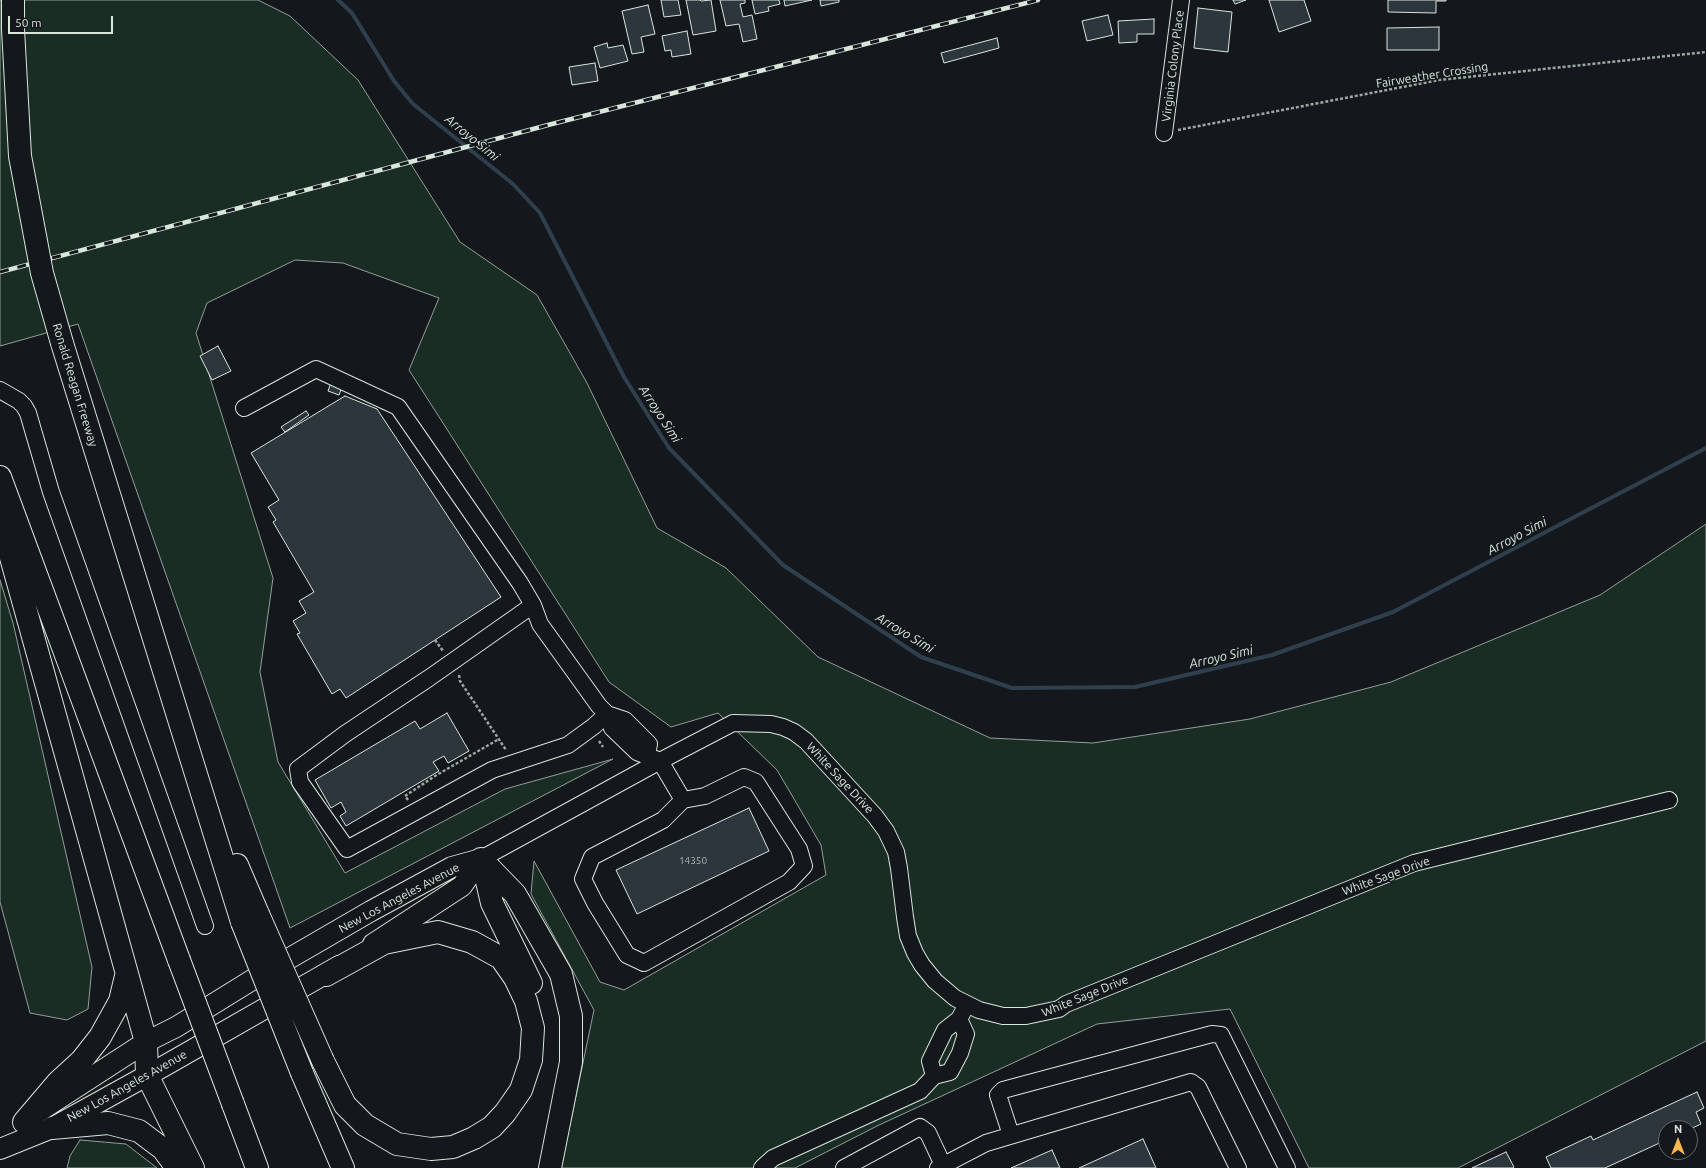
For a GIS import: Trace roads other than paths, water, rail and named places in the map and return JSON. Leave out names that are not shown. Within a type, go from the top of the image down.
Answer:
[{"type":"highway","name":"Ronald Reagan Freeway","points":[[13,0],[13,36],[20,156],[42,273],[62,343],[191,759],[250,918]]},
{"type":"highway","points":[[0,477],[257,1168]]},
{"type":"highway","points":[[0,518],[146,1042],[147,1076],[193,1168]]},
{"type":"highway","points":[[250,918],[345,1105],[365,1125],[397,1144],[431,1149],[453,1147],[474,1138],[492,1127],[521,1090],[531,1060],[531,980],[492,903],[481,859]]},
{"type":"highway","points":[[481,859],[515,894],[527,914],[561,974],[571,1016],[571,1062],[550,1168]]},
{"type":"highway","points":[[250,918],[302,1073],[342,1168]]},
{"type":"highway","points":[[326,975],[384,943],[438,932],[472,942],[501,958],[515,978],[526,1001],[532,1028]]},
{"type":"highway","points":[[24,1122],[58,1082],[82,1060],[100,1037],[120,1001],[126,972]]},
{"type":"highway","points":[[52,1128],[108,1123],[139,1131],[163,1149],[177,1168]]},
{"type":"main road","name":"New Los Angeles Avenue","points":[[0,1149],[52,1128],[326,975],[462,886],[481,859]]},
{"type":"main road","name":"New Los Angeles Avenue","points":[[0,1138],[146,1042],[176,1027],[252,980],[378,907],[452,867],[481,859]]},
{"type":"street","name":"Virginia Colony Place","points":[[1164,133],[1181,0]]},
{"type":"street","points":[[244,408],[316,369],[398,407],[520,583],[533,605],[540,624],[599,706],[607,714],[625,720],[649,744],[654,758],[683,800]]},
{"type":"street","points":[[0,390],[19,401],[28,413],[51,492],[205,926]]},
{"type":"street","points":[[533,605],[451,663],[345,734],[298,769],[300,782],[347,849],[492,770],[568,744],[591,728],[607,714]]},
{"type":"street","name":"White Sage Drive","points":[[481,859],[654,758],[733,723],[777,725],[794,732],[806,741],[875,816],[886,831],[896,852],[904,918],[908,936],[922,966],[935,981],[955,998],[963,1012],[990,1013],[1003,1016],[1026,1016],[1059,1009],[1066,1004],[1414,863],[1669,800]]},
{"type":"street","points":[[744,777],[756,782],[799,849],[804,866],[789,882],[644,963],[627,955],[595,903],[583,879],[592,857],[663,820],[683,800],[705,796],[744,777]]},
{"type":"street","points":[[934,1076],[930,1061],[944,1030],[963,1012]]},
{"type":"street","points":[[762,1168],[773,1158],[920,1091],[934,1076],[950,1072],[960,1053],[966,1034],[963,1012]]},
{"type":"street","points":[[1011,1135],[998,1095],[1003,1090],[1212,1034],[1221,1035],[1287,1168]]},
{"type":"street","points":[[844,1168],[920,1127],[928,1133],[940,1167],[986,1143],[1191,1082],[1198,1087],[1238,1168]]},
{"type":"waterway","name":"Arroyo Simi","points":[[338,0],[352,13],[394,81],[413,104],[513,184],[540,213],[624,377],[669,448],[783,565],[921,657],[1012,688],[1135,687],[1272,655],[1393,612],[1706,448]]},
{"type":"railway","points":[[0,272],[548,125],[1038,0]]}]
